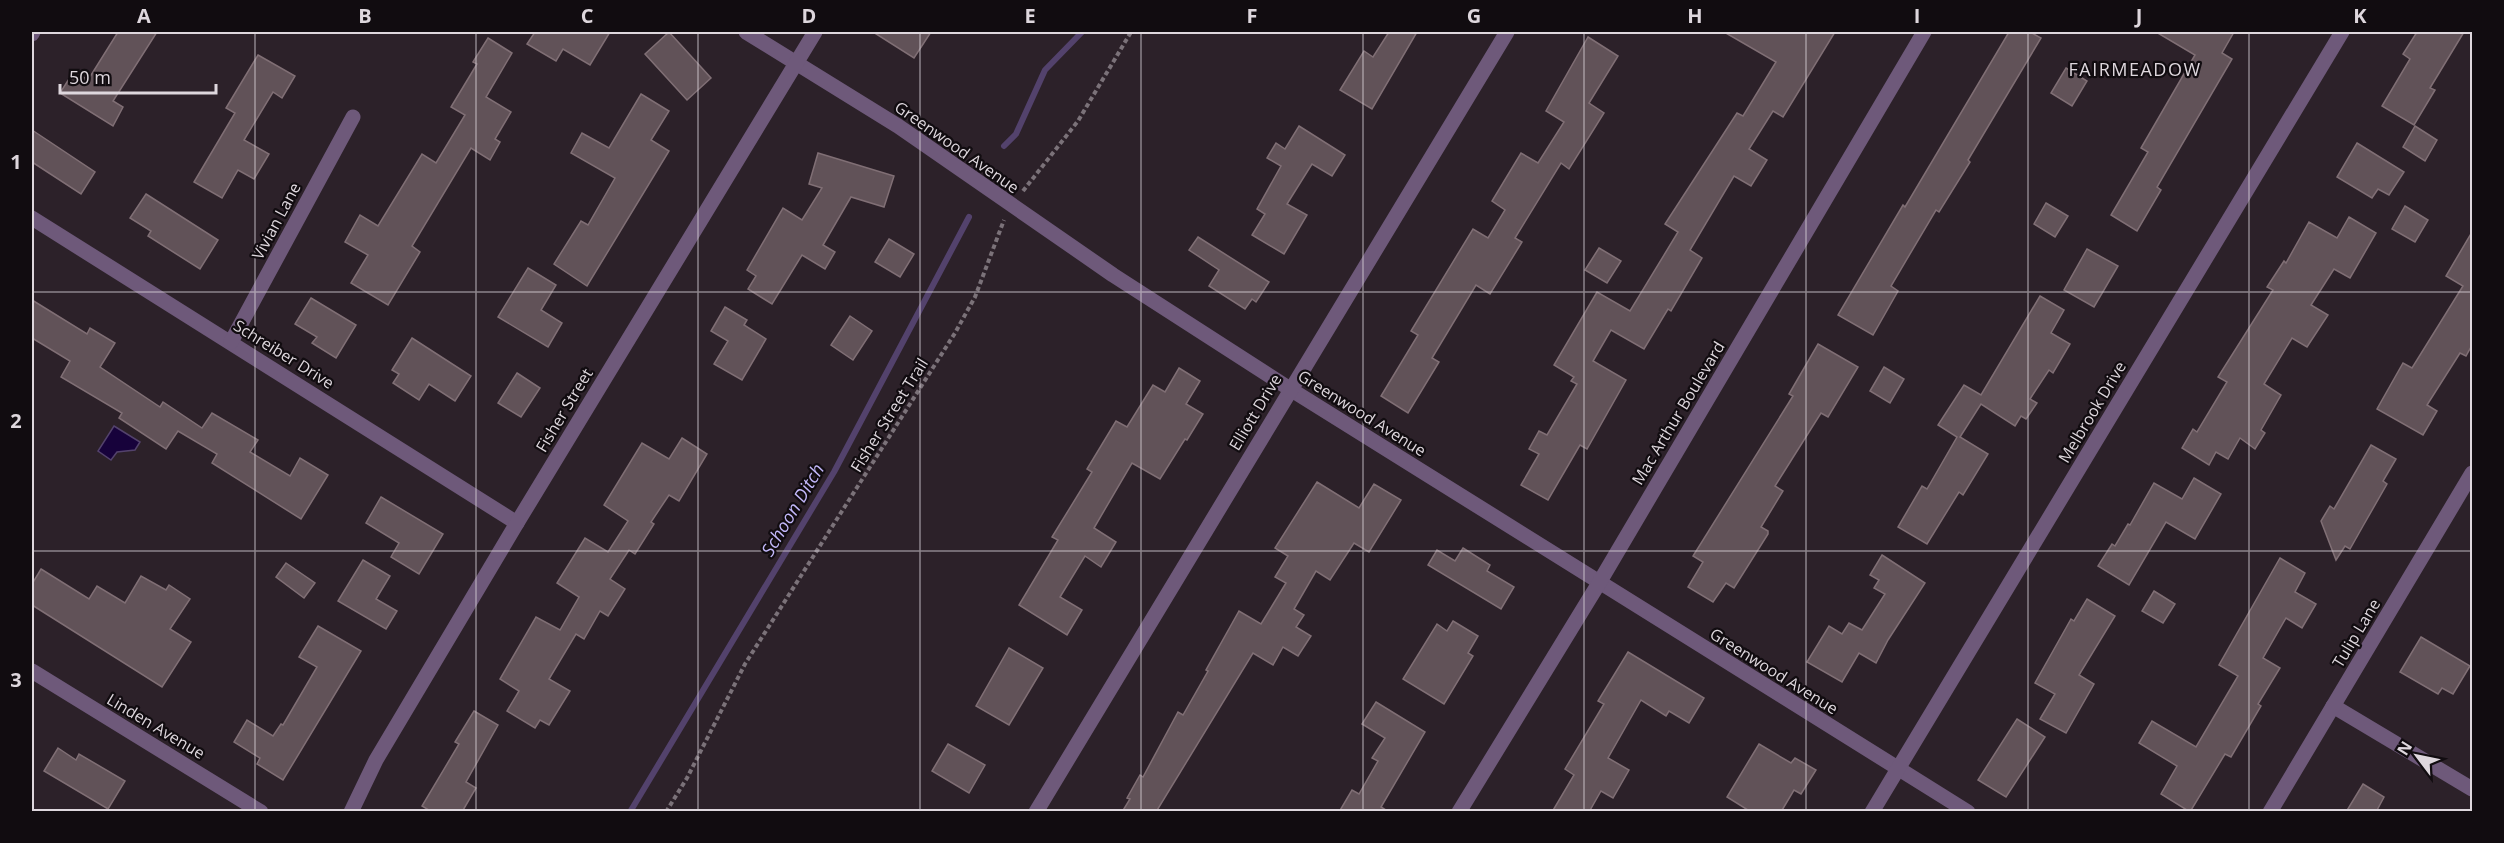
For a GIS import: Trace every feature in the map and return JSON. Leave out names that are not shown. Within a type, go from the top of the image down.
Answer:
[{"type":"street","name":"Greenwood Avenue","points":[[746,32],[898,126],[1113,275],[1290,389],[1968,812]]},
{"type":"street","name":"Fisher Street","points":[[351,812],[376,760],[815,32]]},
{"type":"street","name":"Elliott Drive","points":[[1035,812],[1507,32]]},
{"type":"street","name":"Mac Arthur Boulevard","points":[[1459,812],[1599,583],[1924,32]]},
{"type":"street","name":"Melbrook Drive","points":[[1872,812],[2342,32]]},
{"type":"street","name":"Vivian Lane","points":[[231,342],[352,117]]},
{"type":"street","name":"Schreiber Drive","points":[[32,218],[517,523]]},
{"type":"street","name":"Tulip Lane","points":[[2270,812],[2472,473]]},
{"type":"street","name":"Linden Avenue","points":[[33,676],[261,812]]},
{"type":"street","points":[[2333,706],[2472,789]]},
{"type":"path","name":"Fisher Street Trail","points":[[666,812],[687,778],[745,663],[955,333],[975,297],[999,228],[1012,207],[1078,121],[1131,32]]},
{"type":"shaded area","points":[[114,426],[140,442],[135,450],[117,452],[111,460],[98,451]]},
{"type":"building","points":[[118,32],[157,32],[113,101],[123,107],[113,126],[60,93],[74,71],[88,80]]},
{"type":"building","points":[[535,32],[610,32],[590,65],[563,49],[556,61],[527,44]]},
{"type":"building","points":[[669,32],[711,78],[687,100],[645,54]]},
{"type":"building","points":[[873,32],[931,32],[914,58]]},
{"type":"building","points":[[1389,32],[1417,32],[1372,109],[1340,90],[1364,51],[1373,57]]},
{"type":"building","points":[[1724,32],[1835,32],[1783,117],[1773,111],[1749,149],[1767,160],[1751,186],[1734,176],[1690,250],[1702,258],[1671,311],[1668,309],[1644,349],[1611,330],[1593,361],[1626,380],[1587,449],[1580,445],[1548,500],[1521,485],[1539,454],[1529,449],[1539,431],[1547,435],[1577,384],[1571,381],[1574,377],[1554,365],[1597,292],[1630,311],[1678,232],[1665,224],[1737,113],[1743,116],[1776,62]]},
{"type":"building","points":[[2009,32],[2030,32],[2041,38],[1968,160],[1970,162],[1939,212],[1936,210],[1891,286],[1898,291],[1873,335],[1838,315]]},
{"type":"building","points":[[2156,32],[2234,32],[2222,53],[2232,59],[2157,187],[2161,190],[2137,231],[2111,215],[2148,152],[2141,148],[2195,55]]},
{"type":"building","points":[[2417,32],[2464,32],[2430,88],[2435,90],[2414,125],[2382,106],[2410,59],[2403,54]]},
{"type":"building","points":[[1588,37],[1618,56],[1589,103],[1604,113],[1569,169],[1561,163],[1515,238],[1522,242],[1490,294],[1476,285],[1432,358],[1439,362],[1408,413],[1381,396],[1418,335],[1411,331],[1473,229],[1488,238],[1505,210],[1492,201],[1521,153],[1538,163],[1564,122],[1546,111]]},
{"type":"building","points":[[488,38],[512,53],[486,97],[511,112],[495,139],[500,142],[490,160],[471,148],[412,246],[420,252],[388,305],[351,283],[368,255],[345,242],[360,215],[378,226],[422,154],[436,163],[465,115],[451,107],[477,64],[473,62]]},
{"type":"building","points":[[258,55],[295,76],[282,98],[273,92],[244,140],[269,154],[254,179],[238,170],[222,198],[194,182],[235,113],[226,108]]},
{"type":"building","points":[[2066,68],[2087,81],[2072,106],[2051,93]]},
{"type":"building","points":[[641,94],[669,111],[651,140],[669,151],[587,286],[554,264],[581,221],[588,225],[615,178],[571,153],[582,133],[609,148]]},
{"type":"building","points":[[1299,126],[1345,155],[1332,176],[1312,164],[1287,204],[1307,215],[1284,254],[1252,235],[1265,214],[1257,209],[1281,166],[1267,158],[1276,143],[1285,149]]},
{"type":"building","points":[[2415,126],[2437,140],[2425,161],[2403,147]]},
{"type":"building","points":[[32,130],[95,172],[81,194],[32,162]]},
{"type":"building","points":[[2357,143],[2404,172],[2389,195],[2378,189],[2372,198],[2337,177]]},
{"type":"building","points":[[818,153],[894,176],[884,207],[851,197],[823,245],[835,252],[825,269],[802,255],[772,304],[748,289],[756,276],[747,270],[783,208],[802,220],[822,188],[809,184]]},
{"type":"building","points":[[146,194],[218,240],[200,269],[148,236],[151,231],[130,218]]},
{"type":"building","points":[[2046,203],[2068,216],[2055,237],[2034,224]]},
{"type":"building","points":[[2405,206],[2428,220],[2415,242],[2392,229]]},
{"type":"building","points":[[2349,217],[2376,233],[2350,278],[2334,269],[2311,305],[2328,315],[2307,347],[2292,338],[2264,384],[2281,395],[2261,430],[2265,433],[2255,449],[2240,438],[2228,459],[2216,452],[2209,465],[2182,448],[2193,429],[2197,432],[2227,382],[2218,377],[2273,290],[2267,287],[2284,261],[2286,263],[2309,222],[2337,238]]},
{"type":"building","points":[[2472,232],[2472,345],[2466,356],[2460,353],[2427,405],[2437,411],[2423,435],[2377,409],[2403,363],[2412,368],[2463,286],[2446,276]]},
{"type":"building","points":[[1198,237],[1269,282],[1256,302],[1252,299],[1245,309],[1209,286],[1219,270],[1189,250]]},
{"type":"building","points":[[889,239],[914,254],[900,277],[875,262]]},
{"type":"building","points":[[1599,248],[1621,261],[1607,283],[1585,270]]},
{"type":"building","points":[[2087,249],[2118,266],[2094,307],[2064,290]]},
{"type":"building","points":[[528,268],[556,285],[541,310],[562,323],[548,347],[498,317]]},
{"type":"building","points":[[2040,296],[2064,310],[2051,333],[2070,344],[2053,373],[2049,370],[2030,399],[2037,403],[2026,419],[2021,416],[2015,426],[1981,404],[1960,437],[1988,454],[1963,495],[1959,492],[1927,544],[1898,527],[1922,486],[1927,489],[1957,437],[1938,425],[1964,385],[1981,395]]},
{"type":"building","points":[[311,298],[356,325],[336,358],[312,343],[317,337],[295,324]]},
{"type":"building","points":[[32,300],[87,334],[90,328],[115,343],[100,367],[160,407],[163,402],[202,428],[212,413],[258,440],[250,452],[290,476],[300,458],[328,475],[301,519],[212,463],[217,454],[178,431],[166,449],[119,418],[122,413],[61,377],[70,361],[32,338]]},
{"type":"building","points":[[725,307],[747,320],[744,325],[766,339],[742,380],[714,364],[728,341],[711,331]]},
{"type":"building","points":[[850,316],[872,331],[853,360],[831,345]]},
{"type":"building","points":[[412,338],[471,376],[455,401],[429,384],[419,400],[393,383],[399,374],[392,370]]},
{"type":"building","points":[[1818,344],[1858,367],[1828,417],[1821,413],[1775,486],[1783,491],[1761,527],[1768,531],[1768,534],[1734,588],[1726,583],[1713,602],[1688,587],[1703,562],[1693,556],[1793,396],[1789,394]]},
{"type":"building","points":[[1884,367],[1904,379],[1890,403],[1870,391]]},
{"type":"building","points":[[1179,368],[1200,381],[1186,404],[1203,414],[1160,479],[1132,463],[1094,528],[1116,542],[1101,567],[1085,556],[1060,597],[1082,610],[1067,635],[1019,605],[1058,540],[1052,537],[1092,472],[1087,469],[1116,421],[1127,427],[1153,385],[1165,392]]},
{"type":"building","points":[[517,373],[540,388],[521,417],[498,403]]},
{"type":"building","points":[[682,438],[707,454],[679,501],[669,495],[651,522],[654,524],[635,554],[629,550],[610,579],[625,589],[608,616],[600,611],[584,639],[576,634],[549,679],[570,691],[549,725],[540,720],[535,728],[507,711],[519,691],[500,679],[536,617],[560,630],[579,597],[557,583],[585,538],[608,552],[628,521],[604,505],[642,443],[669,459]]},
{"type":"building","points":[[2371,445],[2396,459],[2383,481],[2387,484],[2350,549],[2345,546],[2336,560],[2321,521],[2330,506],[2334,509]]},
{"type":"building","points":[[2194,478],[2221,494],[2195,539],[2166,522],[2129,585],[2098,566],[2112,544],[2115,546],[2128,524],[2130,525],[2154,483],[2182,499]]},
{"type":"building","points":[[1317,482],[1359,508],[1374,484],[1401,500],[1369,552],[1354,543],[1330,580],[1316,571],[1294,609],[1304,615],[1296,627],[1311,636],[1298,656],[1283,647],[1273,665],[1253,653],[1156,812],[1122,812],[1130,799],[1127,798],[1140,775],[1143,777],[1178,712],[1183,715],[1239,611],[1261,624],[1286,583],[1275,577],[1288,556],[1275,548]]},
{"type":"building","points":[[381,497],[443,534],[419,574],[391,557],[399,543],[366,523]]},
{"type":"building","points":[[1463,548],[1490,565],[1487,571],[1514,587],[1501,609],[1428,565],[1437,550],[1455,561]]},
{"type":"building","points":[[1882,555],[1925,583],[1876,663],[1859,653],[1842,682],[1807,662],[1829,626],[1842,634],[1849,623],[1862,630],[1885,594],[1874,588],[1879,580],[1870,575]]},
{"type":"building","points":[[2280,558],[2305,573],[2295,592],[2316,604],[2302,628],[2286,618],[2263,658],[2280,668],[2258,704],[2261,706],[2231,757],[2225,754],[2190,812],[2161,794],[2177,766],[2139,743],[2152,721],[2196,747],[2238,676],[2219,665]]},
{"type":"building","points":[[363,560],[390,576],[376,599],[397,611],[386,629],[338,601]]},
{"type":"building","points":[[286,563],[315,583],[304,598],[276,577]]},
{"type":"building","points":[[41,569],[89,599],[97,586],[125,603],[141,576],[166,590],[169,585],[190,599],[170,629],[191,642],[162,687],[32,605],[32,584]]},
{"type":"building","points":[[2154,591],[2175,604],[2163,623],[2142,611]]},
{"type":"building","points":[[2087,599],[2115,616],[2079,675],[2094,684],[2066,733],[2040,719],[2055,694],[2035,683],[2071,619],[2074,621]]},
{"type":"building","points":[[1453,621],[1478,636],[1468,653],[1473,656],[1444,704],[1403,679],[1437,624],[1447,631]]},
{"type":"building","points":[[318,626],[361,651],[283,780],[257,764],[260,758],[234,742],[247,720],[273,736],[281,724],[283,725],[317,667],[299,657]]},
{"type":"building","points":[[2421,637],[2470,666],[2453,694],[2442,688],[2438,694],[2400,672]]},
{"type":"building","points":[[1009,648],[1043,668],[1009,725],[976,706]]},
{"type":"building","points":[[1628,652],[1704,698],[1689,723],[1669,711],[1666,716],[1641,700],[1608,758],[1629,770],[1613,798],[1601,791],[1589,812],[1552,812],[1574,775],[1565,769],[1604,704],[1598,701]]},
{"type":"building","points":[[1376,702],[1425,732],[1381,807],[1389,812],[1339,812],[1352,790],[1359,794],[1378,761],[1372,758],[1385,738],[1362,724]]},
{"type":"building","points":[[474,711],[498,725],[466,782],[476,788],[462,812],[432,812],[422,806],[459,744],[455,742]]},
{"type":"building","points":[[2017,719],[2045,737],[2006,797],[1978,780]]},
{"type":"building","points":[[948,744],[985,765],[969,793],[932,771]]},
{"type":"building","points":[[1759,744],[1791,763],[1795,758],[1816,770],[1801,794],[1794,790],[1781,812],[1751,812],[1727,797]]},
{"type":"building","points":[[58,748],[76,760],[79,754],[125,781],[108,809],[44,771]]},
{"type":"building","points":[[2363,784],[2384,797],[2376,812],[2346,812]]},
{"type":"waterway","name":"Schoon Ditch","points":[[1004,146],[1016,134],[1045,70],[1082,32]]},
{"type":"waterway","name":"Schoon Ditch","points":[[630,812],[834,472],[969,217]]},
{"type":"district","name":"FAIRMEADOW","points":[[2135,70]]}]
